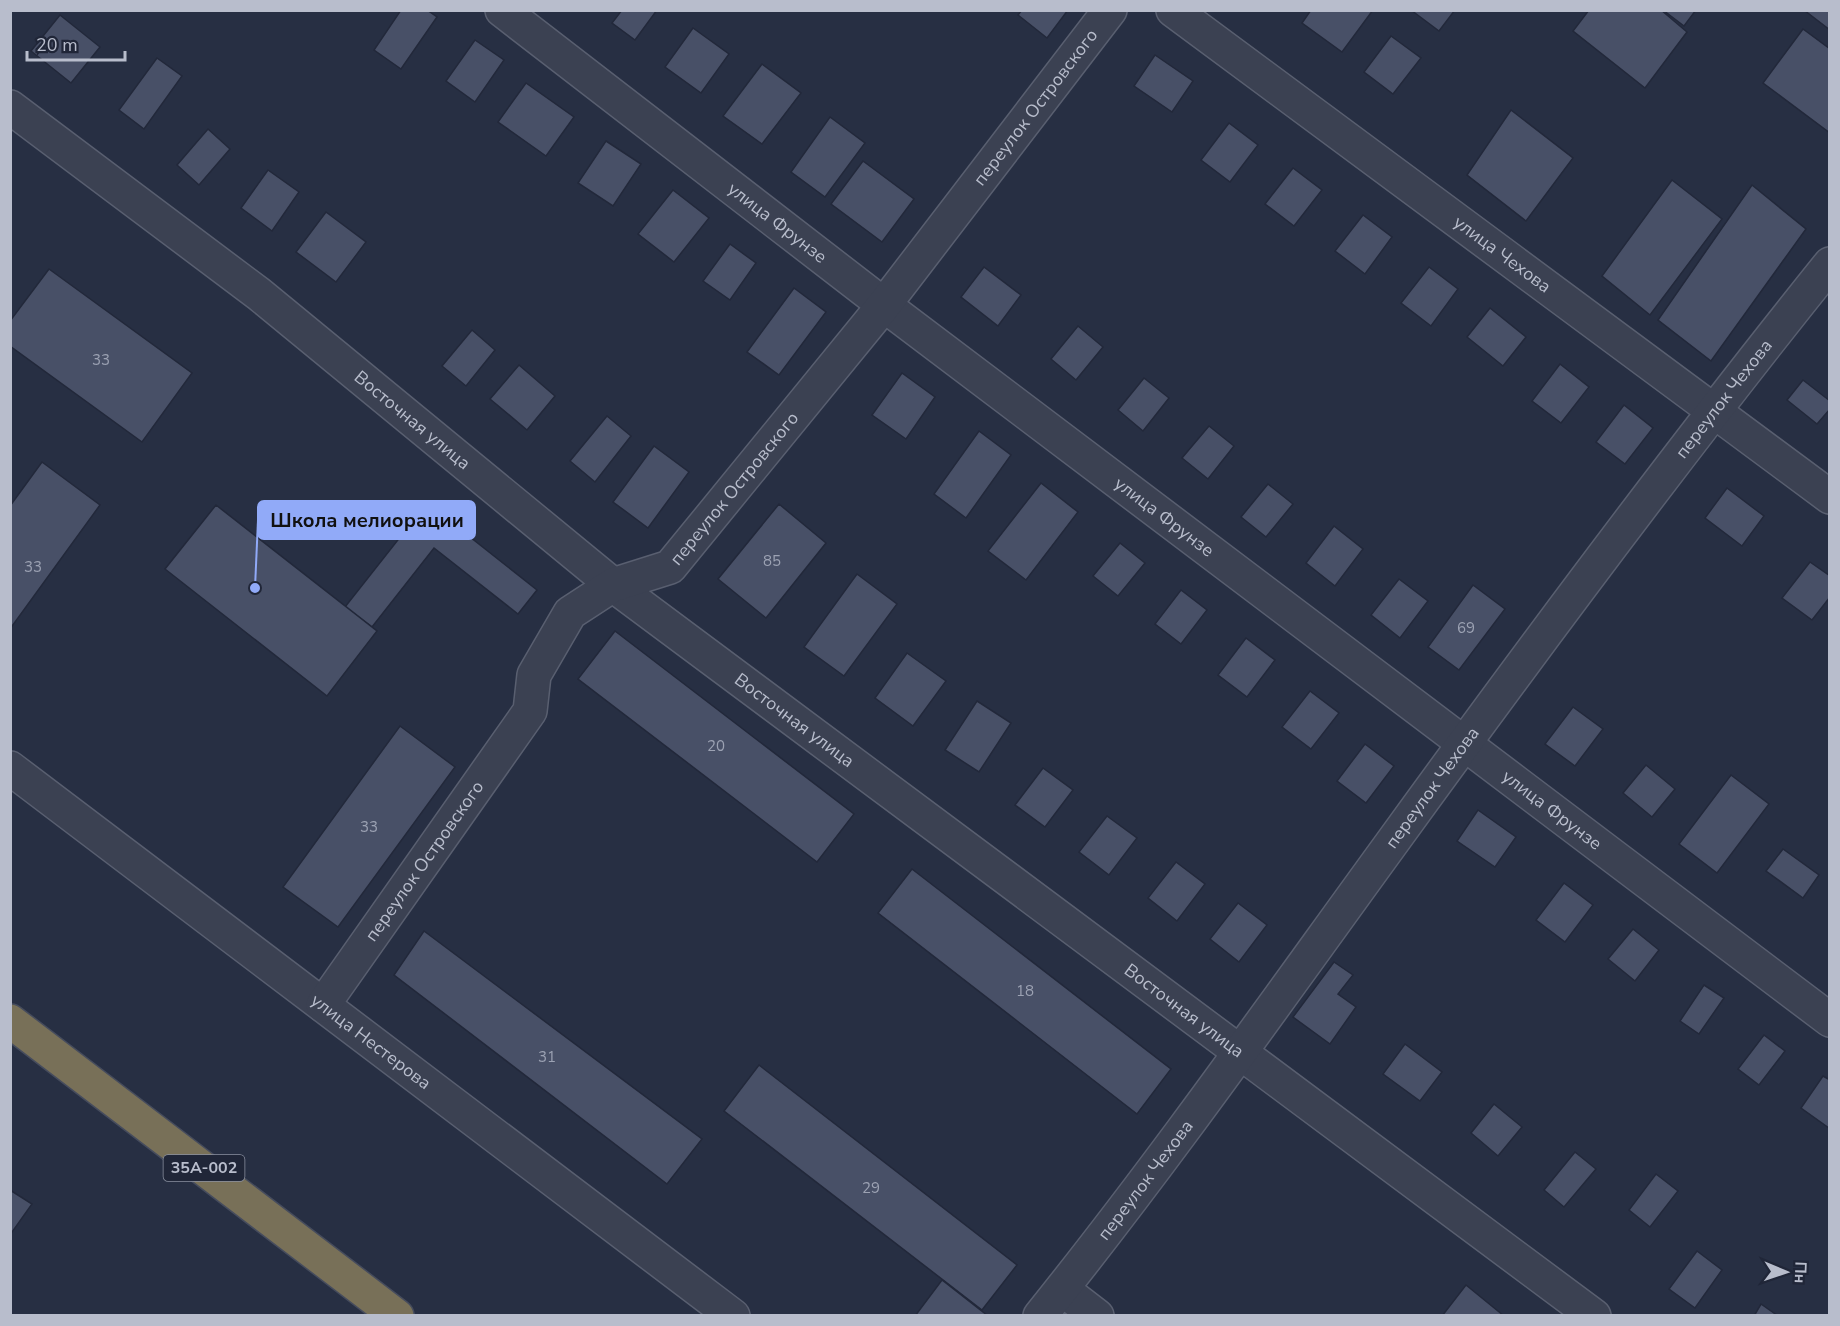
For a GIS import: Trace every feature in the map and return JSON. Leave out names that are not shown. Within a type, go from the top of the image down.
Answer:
[{"type":"highway","name":"35А-002","points":[[10,1021],[397,1316]]},
{"type":"street","name":"улица Фрунзе","points":[[502,10],[884,305],[1830,1020]]},
{"type":"street","name":"переулок Островского","points":[[323,1005],[530,711],[534,675],[570,613],[613,585],[670,567],[884,305],[1110,10]]},
{"type":"street","name":"улица Чехова","points":[[1173,10],[1830,497]]},
{"type":"street","name":"Восточная улица","points":[[10,107],[259,294],[613,585],[1594,1316]]},
{"type":"street","name":"переулок Чехова","points":[[1040,1316],[1239,1052],[1464,743],[1713,409],[1830,264]]},
{"type":"street","name":"улица Нестерова","points":[[10,768],[733,1316]]},
{"type":"street","points":[[1062,1288],[1097,1316]]},
{"type":"building","points":[[401,10],[427,10],[437,17],[401,69],[374,50]]},
{"type":"building","points":[[622,10],[657,10],[635,40],[612,23]]},
{"type":"building","points":[[1022,10],[1068,10],[1047,38],[1018,15]]},
{"type":"building","points":[[1311,10],[1373,10],[1342,52],[1302,23]]},
{"type":"building","points":[[1411,10],[1455,10],[1439,31]]},
{"type":"building","points":[[1589,10],[1661,10],[1687,32],[1645,88],[1573,31]]},
{"type":"building","points":[[1663,10],[1696,10],[1684,26]]},
{"type":"building","points":[[1804,10],[1830,10],[1830,30]]},
{"type":"building","points":[[60,15],[100,47],[71,83],[31,51]]},
{"type":"building","points":[[693,28],[729,54],[701,93],[665,67]]},
{"type":"building","points":[[1803,29],[1830,49],[1830,133],[1763,83]]},
{"type":"building","points":[[1391,36],[1421,58],[1393,94],[1364,72]]},
{"type":"building","points":[[475,40],[504,60],[475,102],[446,81]]},
{"type":"building","points":[[1155,55],[1193,81],[1172,112],[1134,86]]},
{"type":"building","points":[[157,58],[182,76],[144,129],[119,110]]},
{"type":"building","points":[[762,64],[801,93],[762,144],[723,116]]},
{"type":"building","points":[[526,83],[574,117],[546,156],[498,122]]},
{"type":"building","points":[[1511,110],[1573,158],[1526,221],[1467,175]]},
{"type":"building","points":[[830,117],[865,143],[825,197],[791,172]]},
{"type":"building","points":[[1229,123],[1258,145],[1230,182],[1201,160]]},
{"type":"building","points":[[208,129],[230,149],[199,185],[177,165]]},
{"type":"building","points":[[606,141],[641,164],[613,206],[578,183]]},
{"type":"building","points":[[863,161],[914,199],[882,242],[831,204]]},
{"type":"building","points":[[1293,168],[1322,190],[1294,226],[1265,204]]},
{"type":"building","points":[[268,170],[299,192],[272,231],[241,208]]},
{"type":"building","points":[[1672,180],[1722,219],[1650,315],[1602,276]]},
{"type":"building","points":[[1752,185],[1806,229],[1711,361],[1658,320]]},
{"type":"building","points":[[673,190],[709,218],[674,262],[638,234]]},
{"type":"building","points":[[326,212],[366,242],[336,282],[296,252]]},
{"type":"building","points":[[1363,215],[1392,237],[1365,274],[1335,251]]},
{"type":"building","points":[[730,244],[756,263],[730,300],[703,281]]},
{"type":"building","points":[[984,267],[1021,295],[998,326],[961,297]]},
{"type":"building","points":[[1429,267],[1458,289],[1431,326],[1401,303]]},
{"type":"building","points":[[49,269],[192,373],[142,442],[10,346],[10,321]]},
{"type":"building","points":[[794,288],[826,312],[779,375],[747,352]]},
{"type":"building","points":[[1490,308],[1526,337],[1503,366],[1467,337]]},
{"type":"building","points":[[1078,326],[1103,347],[1076,380],[1051,359]]},
{"type":"building","points":[[472,330],[495,350],[466,386],[442,366]]},
{"type":"building","points":[[1560,364],[1589,387],[1561,423],[1532,401]]},
{"type":"building","points":[[519,365],[555,396],[527,430],[490,399]]},
{"type":"building","points":[[902,373],[935,397],[906,439],[872,415]]},
{"type":"building","points":[[1144,378],[1169,398],[1143,431],[1118,410]]},
{"type":"building","points":[[1803,380],[1830,401],[1830,409],[1817,424],[1787,400]]},
{"type":"building","points":[[1624,405],[1653,428],[1625,464],[1596,442]]},
{"type":"building","points":[[607,416],[631,436],[595,482],[570,461]]},
{"type":"building","points":[[1209,426],[1234,446],[1208,479],[1182,458]]},
{"type":"building","points":[[979,431],[1011,455],[966,518],[934,494]]},
{"type":"building","points":[[654,446],[689,472],[648,528],[613,502]]},
{"type":"building","points":[[42,462],[100,505],[10,629],[10,506]]},
{"type":"building","points":[[1041,483],[1078,512],[1026,580],[988,551]]},
{"type":"building","points":[[1268,484],[1293,504],[1266,537],[1241,517]]},
{"type":"building","points":[[1727,488],[1764,516],[1742,546],[1705,518]]},
{"type":"building","points":[[427,503],[537,590],[518,614],[434,548],[372,627],[345,607]]},
{"type":"building","points":[[779,504],[826,543],[766,618],[718,579]]},
{"type":"building","points":[[216,505],[377,631],[327,696],[165,569]]},
{"type":"building","points":[[1334,526],[1363,549],[1335,586],[1306,563]]},
{"type":"building","points":[[1120,543],[1145,563],[1118,596],[1093,576]]},
{"type":"building","points":[[1810,562],[1830,576],[1830,597],[1812,620],[1782,598]]},
{"type":"building","points":[[857,574],[897,604],[844,676],[804,647]]},
{"type":"building","points":[[1399,579],[1428,601],[1400,638],[1371,615]]},
{"type":"building","points":[[1473,585],[1505,609],[1459,670],[1428,647]]},
{"type":"building","points":[[1181,590],[1207,610],[1181,644],[1155,624]]},
{"type":"building","points":[[615,631],[854,814],[817,862],[578,679]]},
{"type":"building","points":[[1246,638],[1275,660],[1247,697],[1218,675]]},
{"type":"building","points":[[907,653],[946,681],[913,726],[875,698]]},
{"type":"building","points":[[1310,691],[1339,713],[1311,749],[1282,727]]},
{"type":"building","points":[[977,701],[1011,723],[979,772],[945,750]]},
{"type":"building","points":[[1573,707],[1603,729],[1575,766],[1545,744]]},
{"type":"building","points":[[400,726],[455,767],[338,927],[283,887]]},
{"type":"building","points":[[1365,744],[1394,766],[1366,803],[1337,781]]},
{"type":"building","points":[[1646,765],[1675,789],[1652,817],[1623,793]]},
{"type":"building","points":[[1043,768],[1073,790],[1045,827],[1015,805]]},
{"type":"building","points":[[1731,775],[1769,804],[1717,873],[1679,844]]},
{"type":"building","points":[[1478,810],[1516,837],[1495,867],[1457,841]]},
{"type":"building","points":[[1107,816],[1137,838],[1109,875],[1079,852]]},
{"type":"building","points":[[1783,849],[1819,875],[1803,898],[1766,871]]},
{"type":"building","points":[[1176,862],[1205,884],[1177,921],[1148,898]]},
{"type":"building","points":[[912,869],[1171,1069],[1137,1114],[878,913]]},
{"type":"building","points":[[1564,883],[1593,905],[1565,942],[1536,920]]},
{"type":"building","points":[[1238,903],[1267,925],[1239,962],[1210,939]]},
{"type":"building","points":[[1633,929],[1659,950],[1635,981],[1608,959]]},
{"type":"building","points":[[424,931],[702,1139],[667,1184],[394,975]]},
{"type":"building","points":[[1334,962],[1353,975],[1338,994],[1356,1007],[1330,1044],[1293,1017]]},
{"type":"building","points":[[1704,985],[1724,998],[1699,1034],[1680,1021]]},
{"type":"building","points":[[1764,1035],[1785,1051],[1759,1085],[1738,1069]]},
{"type":"building","points":[[1405,1044],[1442,1072],[1420,1101],[1383,1074]]},
{"type":"building","points":[[759,1065],[1017,1265],[982,1310],[724,1111]]},
{"type":"building","points":[[1823,1076],[1830,1080],[1829,1128],[1801,1108]]},
{"type":"building","points":[[1494,1104],[1522,1127],[1498,1156],[1471,1133]]},
{"type":"building","points":[[1575,1152],[1596,1169],[1564,1207],[1544,1190]]},
{"type":"building","points":[[1656,1174],[1678,1191],[1650,1227],[1629,1210]]},
{"type":"building","points":[[10,1190],[32,1204],[10,1235]]},
{"type":"building","points":[[1697,1251],[1722,1270],[1695,1308],[1669,1289]]},
{"type":"building","points":[[942,1280],[988,1316],[915,1316]]},
{"type":"building","points":[[1466,1285],[1504,1316],[1442,1316]]},
{"type":"building","points":[[1761,1304],[1778,1316],[1754,1316]]},
{"type":"place","name":"Школа мелиорации","points":[[255,588]]}]
